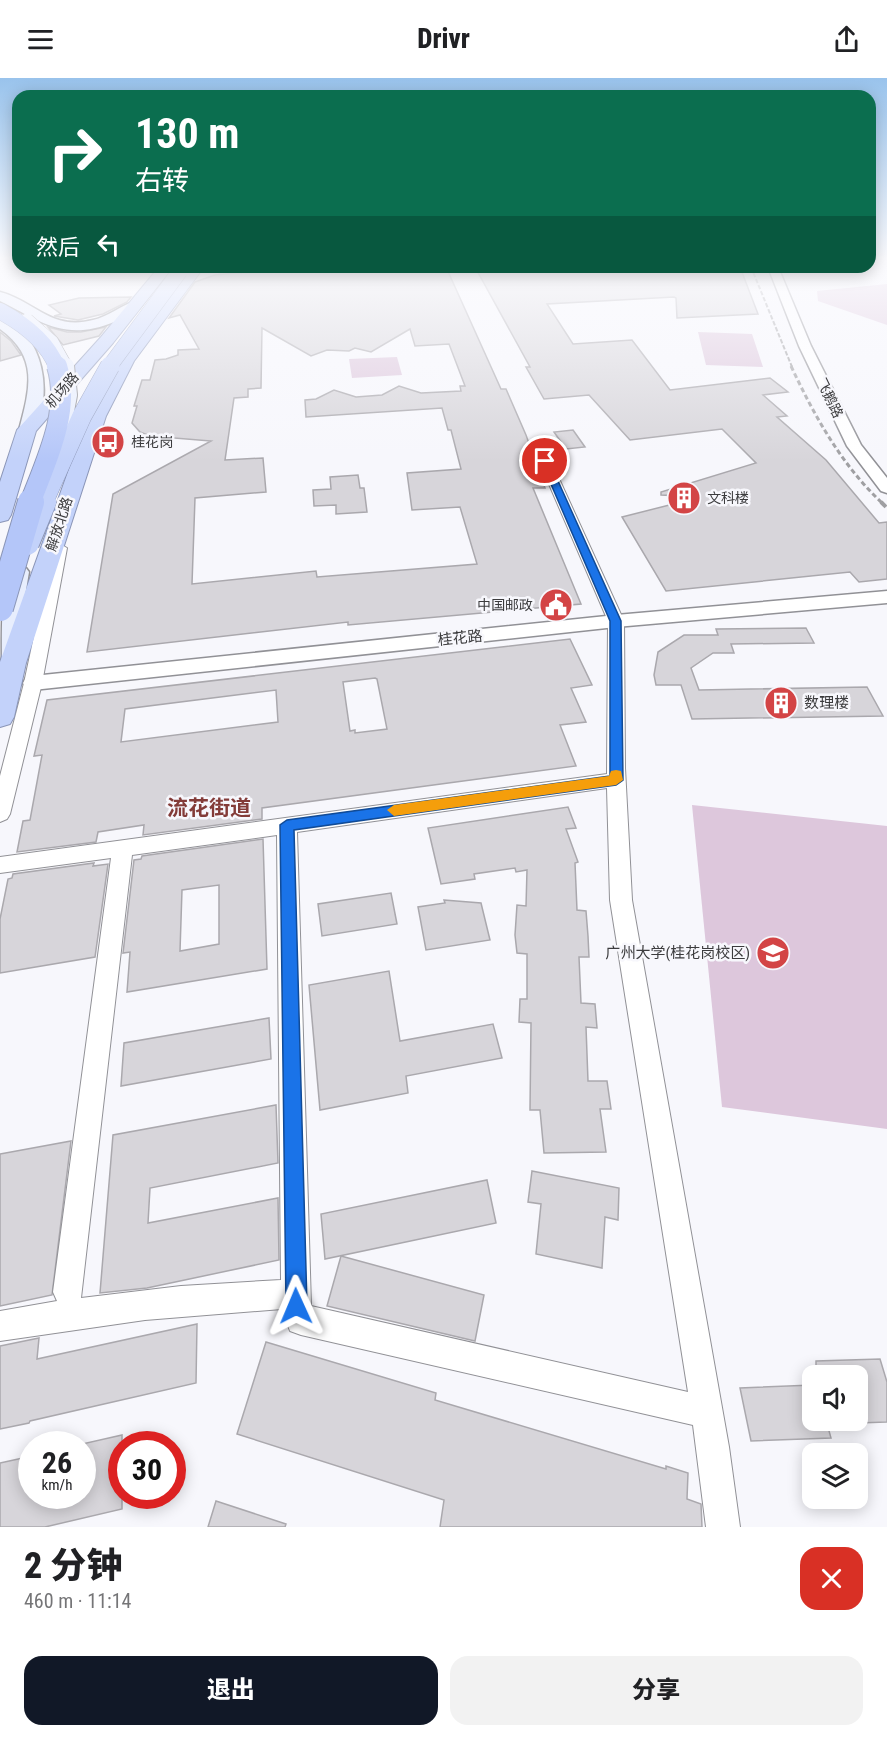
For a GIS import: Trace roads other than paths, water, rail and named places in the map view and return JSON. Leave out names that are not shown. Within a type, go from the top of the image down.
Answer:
[{"type":"highway","points":[[0,610],[23,526],[56,428],[62,397],[60,375],[50,351],[26,327]]},
{"type":"highway","name":"机场路","points":[[27,429],[118,327]]},
{"type":"highway","points":[[0,610],[48,491],[93,395],[136,327]]},
{"type":"highway","points":[[107,340],[115,345],[140,341],[149,327]]},
{"type":"highway","name":"解放北路","points":[[0,717],[13,663],[94,421],[114,380],[140,341]]},
{"type":"highway","points":[[0,515],[27,429],[71,417],[84,417],[94,421]]},
{"type":"main road","points":[[5,327],[18,337],[32,342],[56,337],[59,331],[53,327]]},
{"type":"main road","points":[[13,663],[13,603],[18,574],[71,399],[70,379],[62,358],[52,343],[34,327]]},
{"type":"main road","points":[[18,337],[34,361],[37,370],[37,389],[27,429]]},
{"type":"street","name":"飞鹅路","points":[[797,327],[854,446],[887,488]]},
{"type":"street","points":[[545,461],[616,621],[616,780],[621,900],[707,1412],[723,1527]]},
{"type":"street","points":[[0,814],[33,683],[76,472]]},
{"type":"street","name":"桂花路","points":[[33,683],[616,621],[887,597]]},
{"type":"street","points":[[0,865],[616,780]]},
{"type":"street","points":[[287,825],[296,1306]]},
{"type":"street","points":[[68,1292],[123,848]]},
{"type":"street","points":[[0,1326],[62,1314],[201,1298],[291,1294],[301,1320],[707,1412]]},
{"type":"railway","points":[[775,327],[792,367]]},
{"type":"railway","points":[[791,366],[830,439],[867,488],[887,508]]},
{"type":"place","name":"桂花岗","points":[[108,442]]},
{"type":"place","name":"文科楼","points":[[684,498]]},
{"type":"place","name":"中国邮政","points":[[556,605]]},
{"type":"place","name":"数理楼","points":[[781,703]]},
{"type":"place","name":"广州大学(桂花岗校区)","points":[[773,953]]},
{"type":"district","name":"流花街道","points":[[209,808]]}]
